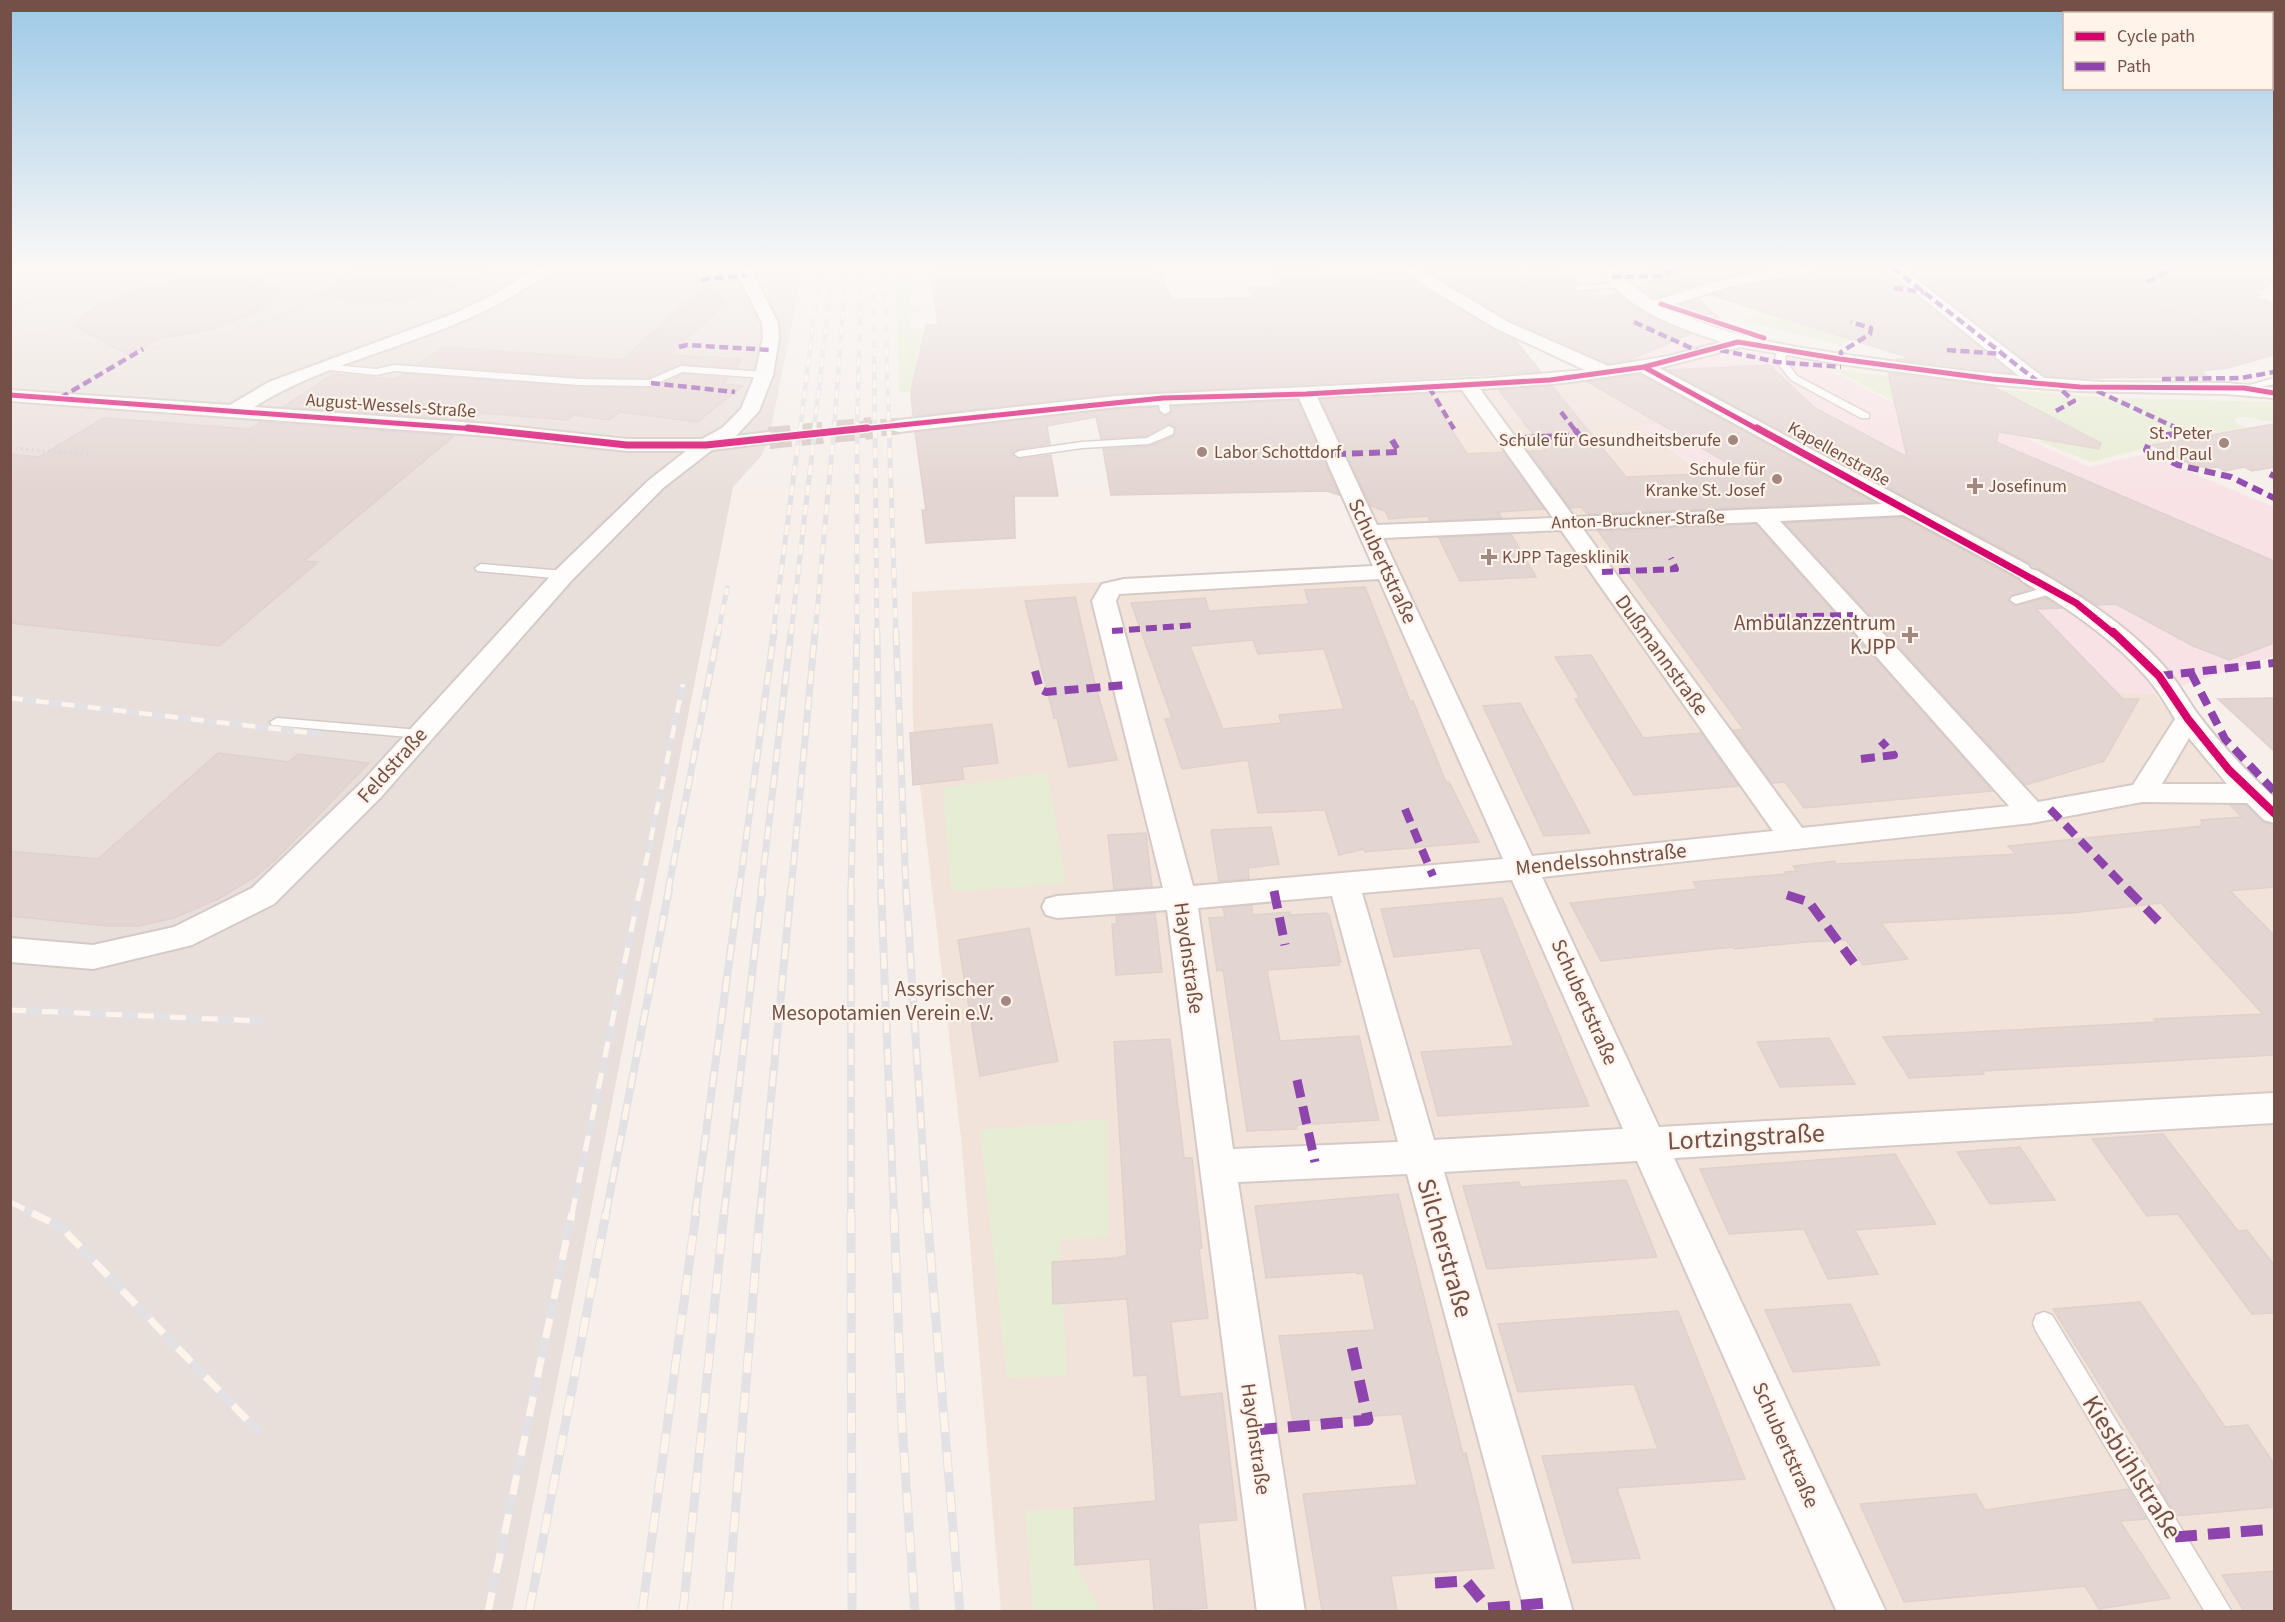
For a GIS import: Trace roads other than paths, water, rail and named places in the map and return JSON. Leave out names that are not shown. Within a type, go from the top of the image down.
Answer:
[{"type":"street","points":[[236,410],[275,386],[386,344]]},
{"type":"street","name":"Feldstraße","points":[[10,950],[93,957],[181,937],[263,896],[371,790],[564,575],[656,484],[706,445],[740,423],[750,411],[764,375],[770,344]]},
{"type":"street","points":[[1541,344],[1566,357],[1604,371]]},
{"type":"street","points":[[899,426],[1306,394],[1550,380],[1644,367],[1733,344]]},
{"type":"street","points":[[1746,344],[1782,351],[1961,376],[2111,387],[2244,388],[2274,393]]},
{"type":"street","points":[[1989,344],[2039,383]]},
{"type":"street","name":"Kapellenstraße","points":[[1644,367],[2025,573],[2076,603],[2116,635],[2159,676],[2188,719],[2229,770],[2264,804]]},
{"type":"street","name":"Dußmannstraße","points":[[1468,385],[1794,838]]},
{"type":"street","name":"Schubertstraße","points":[[1306,394],[1862,1611]]},
{"type":"street","name":"August-Wessels-Straße","points":[[10,395],[489,430],[627,445],[706,445],[769,438]]},
{"type":"street","name":"Anton-Bruckner-Straße","points":[[1370,532],[1906,509]]},
{"type":"street","points":[[1763,515],[2032,813]]},
{"type":"street","name":"Haydnstraße","points":[[1281,1611],[1216,1166],[1181,898],[1104,601],[1110,589],[1124,586],[1388,572]]},
{"type":"street","points":[[2142,793],[2188,719]]},
{"type":"street","name":"Mendelssohnstraße","points":[[1057,907],[1524,868],[2032,813],[2142,793],[2264,804]]},
{"type":"street","name":"Silcherstraße","points":[[1344,884],[1549,1611]]},
{"type":"street","name":"Lortzingstraße","points":[[1216,1166],[1420,1157],[1649,1142],[2274,1108]]},
{"type":"lane","points":[[1782,351],[1780,360],[1794,378],[1865,416]]},
{"type":"lane","points":[[323,367],[376,372],[395,368],[579,382],[651,383],[681,369],[764,375]]},
{"type":"lane","points":[[2244,388],[2274,381]]},
{"type":"lane","points":[[1018,454],[1082,445],[1149,441],[1169,432],[1169,429]]},
{"type":"lane","points":[[481,568],[564,575]]},
{"type":"lane","points":[[2016,600],[2054,589]]},
{"type":"lane","points":[[277,722],[420,734]]},
{"type":"lane","name":"Kiesbühlstraße","points":[[2044,1323],[2220,1611]]},
{"type":"tunnel","points":[[856,430],[899,426]]},
{"type":"tunnel","points":[[769,438],[872,428]]},
{"type":"railway","points":[[800,430],[811,344]]},
{"type":"railway","points":[[814,430],[824,344]]},
{"type":"railway","points":[[834,430],[840,344]]},
{"type":"railway","points":[[857,430],[859,344]]},
{"type":"railway","points":[[874,344],[875,430]]},
{"type":"railway","points":[[886,344],[889,430]]},
{"type":"railway","points":[[773,634],[800,428]]},
{"type":"railway","points":[[791,634],[815,428]]},
{"type":"railway","points":[[815,634],[834,428]]},
{"type":"railway","points":[[875,428],[877,634]]},
{"type":"railway","points":[[889,428],[896,634]]},
{"type":"railway","points":[[857,430],[857,632]]},
{"type":"railway","points":[[718,634],[727,588]]},
{"type":"railway","points":[[668,891],[718,632]]},
{"type":"railway","points":[[739,891],[774,632]]},
{"type":"railway","points":[[761,891],[791,632]]},
{"type":"railway","points":[[791,891],[815,632]]},
{"type":"railway","points":[[851,891],[857,632]]},
{"type":"railway","points":[[877,632],[881,891]]},
{"type":"railway","points":[[896,632],[906,891]]},
{"type":"railway","points":[[640,891],[683,684]]},
{"type":"railway","points":[[10,698],[319,734]]},
{"type":"railway","points":[[572,1214],[640,889]]},
{"type":"railway","points":[[606,1214],[669,889]]},
{"type":"railway","points":[[695,1214],[739,889]]},
{"type":"railway","points":[[724,1214],[762,889]]},
{"type":"railway","points":[[760,1214],[791,889]]},
{"type":"railway","points":[[881,889],[894,1214]]},
{"type":"railway","points":[[906,889],[927,1214]]},
{"type":"railway","points":[[851,891],[851,1213]]},
{"type":"railway","points":[[10,1010],[261,1021]]},
{"type":"railway","points":[[10,1202],[35,1214]]},
{"type":"railway","points":[[32,1213],[61,1227],[257,1430]]},
{"type":"railway","points":[[488,1612],[572,1213]]},
{"type":"railway","points":[[529,1612],[606,1213]]},
{"type":"railway","points":[[642,1612],[696,1213]]},
{"type":"railway","points":[[683,1612],[724,1213]]},
{"type":"railway","points":[[727,1612],[760,1213]]},
{"type":"railway","points":[[851,1213],[852,1612]]},
{"type":"railway","points":[[894,1213],[902,1425],[915,1612]]},
{"type":"railway","points":[[927,1213],[960,1612]]},
{"type":"place","name":"Schule für Gesundheitsberufe","points":[[1733,440]]},
{"type":"place","name":"St. Peter und Paul","points":[[2224,443]]},
{"type":"place","name":"Labor Schottdorf","points":[[1202,452]]},
{"type":"place","name":"Schule für Kranke St. Josef","points":[[1777,479]]},
{"type":"place","name":"Josefinum","points":[[1975,486]]},
{"type":"place","name":"KJPP Tagesklinik","points":[[1489,557]]},
{"type":"place","name":"Ambulanzzentrum KJPP","points":[[1910,635]]},
{"type":"place","name":"Assyrischer Mesopotamien Verein e.V.","points":[[1006,1001]]}]
